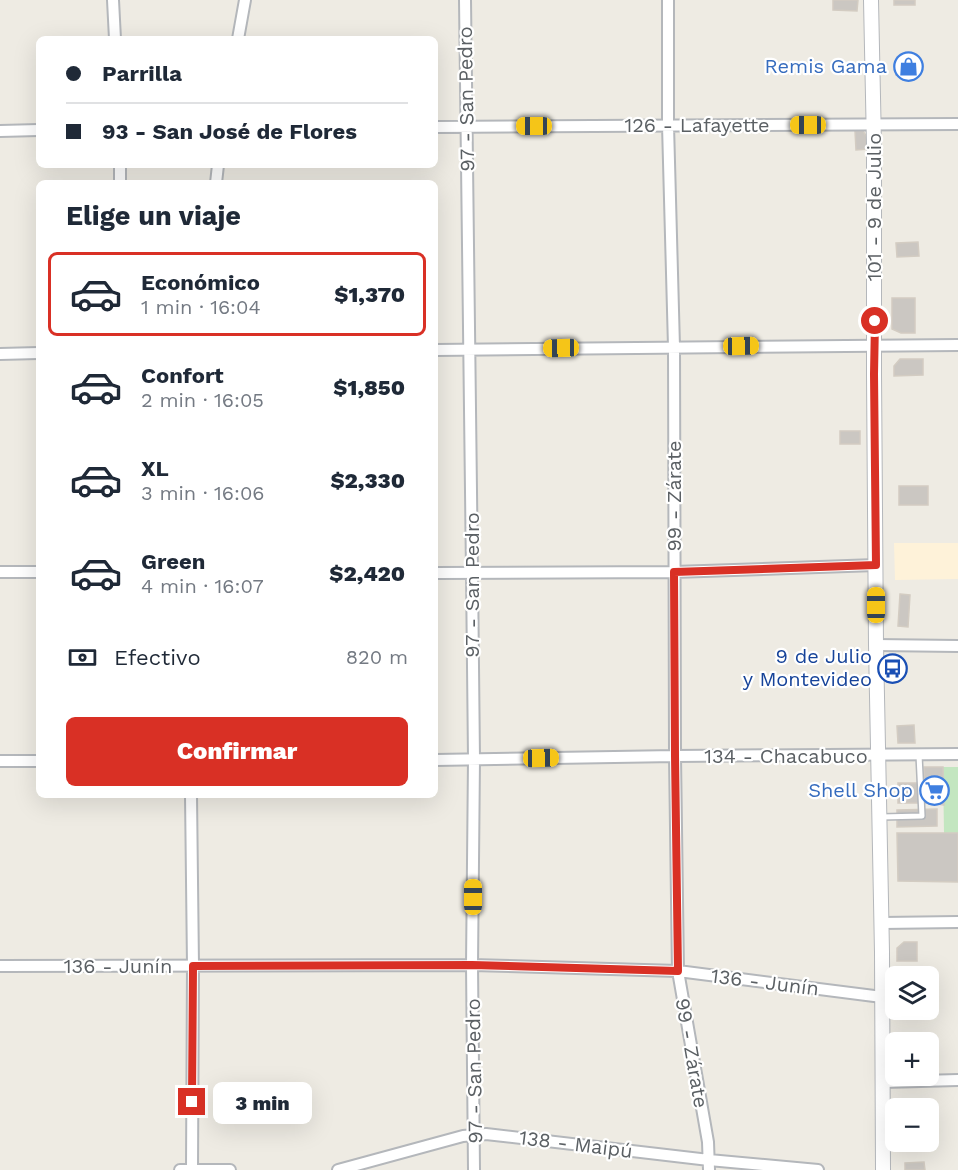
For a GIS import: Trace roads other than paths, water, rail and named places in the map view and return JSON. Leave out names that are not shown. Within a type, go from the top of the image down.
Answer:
[{"type":"street","points":[[113,0],[115,36]]},
{"type":"street","points":[[239,36],[245,0]]},
{"type":"street","name":"97 - San Pedro","points":[[465,0],[474,759],[472,965],[474,1170]]},
{"type":"street","name":"99 - Zárate","points":[[668,0],[668,125],[674,347],[678,971],[708,1142],[709,1165]]},
{"type":"street","name":"101 - 9 de Julio","points":[[871,0],[883,1170]]},
{"type":"street","name":"126 - Lafayette","points":[[438,127],[958,124]]},
{"type":"street","points":[[0,131],[36,130]]},
{"type":"street","points":[[438,350],[958,345]]},
{"type":"street","points":[[0,354],[36,353]]},
{"type":"street","points":[[438,573],[674,572],[876,565]]},
{"type":"street","points":[[0,572],[36,572]]},
{"type":"street","points":[[876,645],[958,646]]},
{"type":"street","name":"134 - Chacabuco","points":[[438,760],[958,754]]},
{"type":"street","points":[[0,761],[36,761]]},
{"type":"street","points":[[191,798],[192,1170]]},
{"type":"street","points":[[882,922],[958,922]]},
{"type":"street","name":"136 - Junín","points":[[0,966],[472,965],[678,971],[882,997]]},
{"type":"street","points":[[883,1082],[958,1080]]},
{"type":"street","name":"138 - Maipú","points":[[341,1170],[475,1134],[495,1134],[709,1165],[818,1170]]},
{"type":"street","points":[[180,1170],[231,1170]]},
{"type":"lane","points":[[879,817],[922,816],[919,755]]},
{"type":"place","name":"Remis Gama","points":[[908,66]]},
{"type":"place","name":"9 de Julio y Montevideo","points":[[893,668]]},
{"type":"place","name":"Shell Shop","points":[[934,790]]}]
